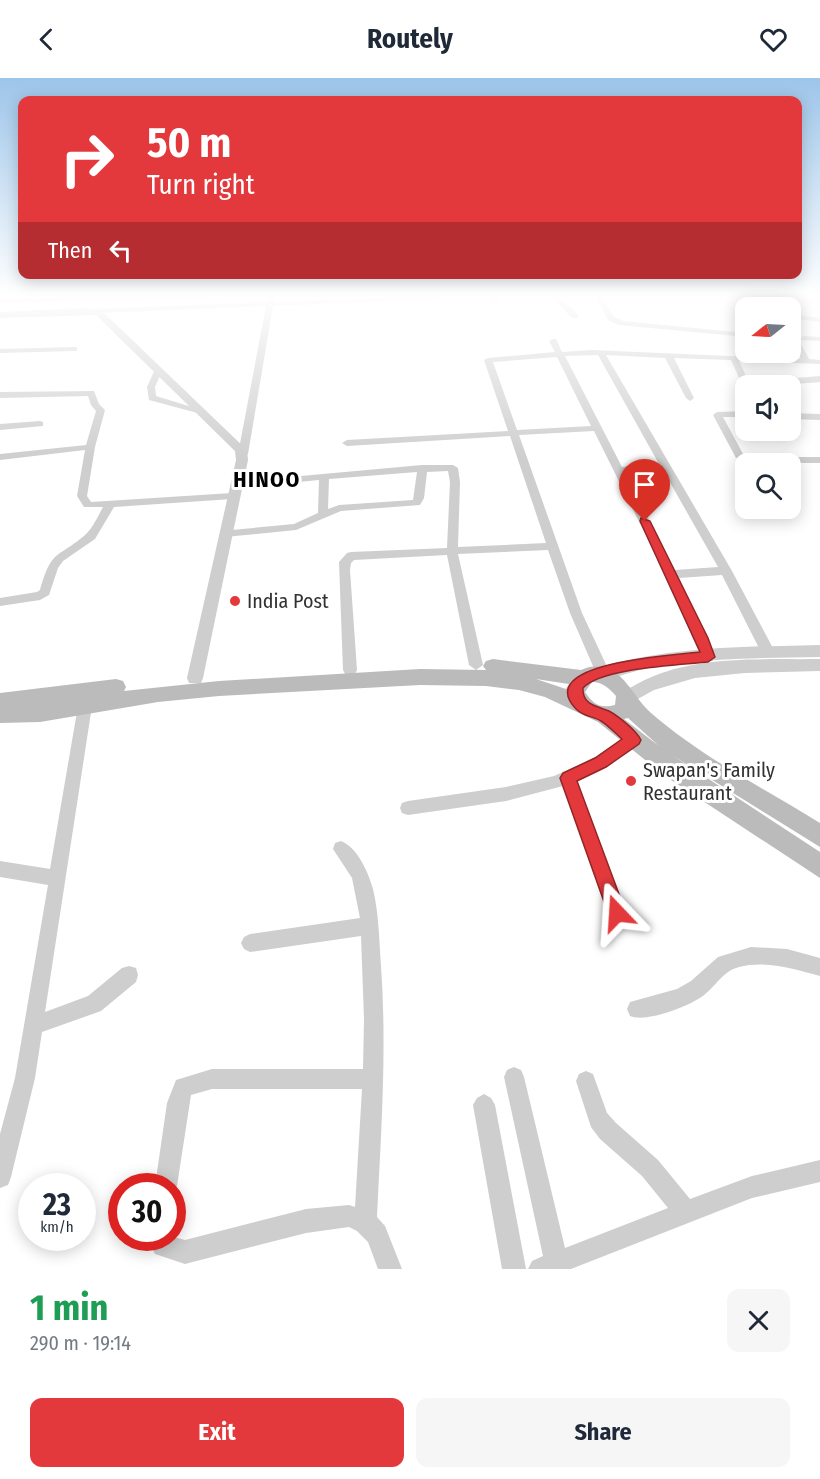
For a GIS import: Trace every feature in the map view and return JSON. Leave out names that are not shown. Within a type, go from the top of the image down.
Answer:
[{"type":"main road","points":[[0,701],[41,698],[195,678],[350,670],[476,666],[595,675],[617,682],[627,701],[673,745],[820,836]]},
{"type":"main road","points":[[580,704],[575,692],[576,686],[595,675]]},
{"type":"main road","points":[[0,715],[45,712],[197,690],[460,677],[511,681],[533,686],[605,716],[633,740],[820,866]]},
{"type":"main road","points":[[605,716],[619,713],[627,701]]},
{"type":"street","points":[[0,351],[53,350]]},
{"type":"street","points":[[137,350],[243,454]]},
{"type":"street","points":[[195,678],[243,454],[261,350]]},
{"type":"street","points":[[557,350],[671,574],[708,657]]},
{"type":"street","points":[[801,351],[807,362]]},
{"type":"street","points":[[820,362],[602,353],[500,357],[487,361],[588,645],[595,675],[628,666],[708,657],[820,651]]},
{"type":"street","points":[[602,353],[726,571],[768,652]]},
{"type":"street","points":[[668,355],[690,398]]},
{"type":"street","points":[[734,359],[743,378],[796,381],[820,379]]},
{"type":"street","points":[[158,371],[151,387],[152,398],[202,413]]},
{"type":"street","points":[[0,395],[91,393],[95,405],[101,410],[90,447],[83,501],[92,506],[234,491],[324,477],[449,467],[454,470],[452,553],[476,666]]},
{"type":"street","points":[[735,414],[717,415],[739,456],[753,460],[820,460]]},
{"type":"street","points":[[801,416],[820,417]]},
{"type":"street","points":[[0,427],[40,424]]},
{"type":"street","points":[[347,442],[597,428]]},
{"type":"street","points":[[0,457],[90,447]]},
{"type":"street","points":[[620,470],[666,466]]},
{"type":"street","points":[[225,533],[296,527],[310,522],[323,513],[339,508],[416,503],[419,498],[422,468]]},
{"type":"street","points":[[323,513],[324,477]]},
{"type":"street","points":[[0,602],[29,598],[45,592],[52,567],[59,558],[92,536],[110,505]]},
{"type":"street","points":[[350,670],[344,570],[348,558],[363,554],[452,553],[553,546]]},
{"type":"street","points":[[671,574],[726,571]]},
{"type":"street","points":[[627,701],[651,683],[678,673],[820,665]]},
{"type":"street","points":[[0,1177],[14,1131],[33,1026],[85,706]]},
{"type":"street","points":[[408,808],[520,792],[568,778],[600,763],[633,740]]},
{"type":"street","points":[[568,778],[617,913]]},
{"type":"street","points":[[341,849],[355,865],[361,880],[370,926],[374,1024],[365,1222]]},
{"type":"street","points":[[0,869],[57,878]]},
{"type":"street","points":[[250,943],[370,926]]},
{"type":"street","points":[[638,1009],[684,997],[699,987],[721,965],[739,958],[762,956],[794,959],[820,968]]},
{"type":"street","points":[[33,1026],[94,1004],[129,975]]},
{"type":"street","points":[[513,1077],[548,1266],[639,1232],[685,1211],[752,1187],[820,1171]]},
{"type":"street","points":[[168,1173],[180,1092],[187,1084],[212,1079],[372,1079]]},
{"type":"street","points":[[586,1082],[599,1119],[608,1131],[650,1168],[685,1211]]},
{"type":"street","points":[[484,1105],[514,1269]]},
{"type":"street","points":[[181,1251],[185,1252],[306,1221],[349,1216],[365,1222],[376,1234],[390,1269]]},
{"type":"place","name":"India Post","points":[[235,601]]},
{"type":"place","name":"Swapan's Family Restaurant","points":[[631,781]]},
{"type":"district","name":"HINOO","points":[[267,479]]},
{"type":"route","points":[[617,913],[568,778],[600,763],[633,740],[605,716],[585,709],[577,698],[576,686],[584,678],[614,669],[708,657],[702,638],[645,521]]}]
